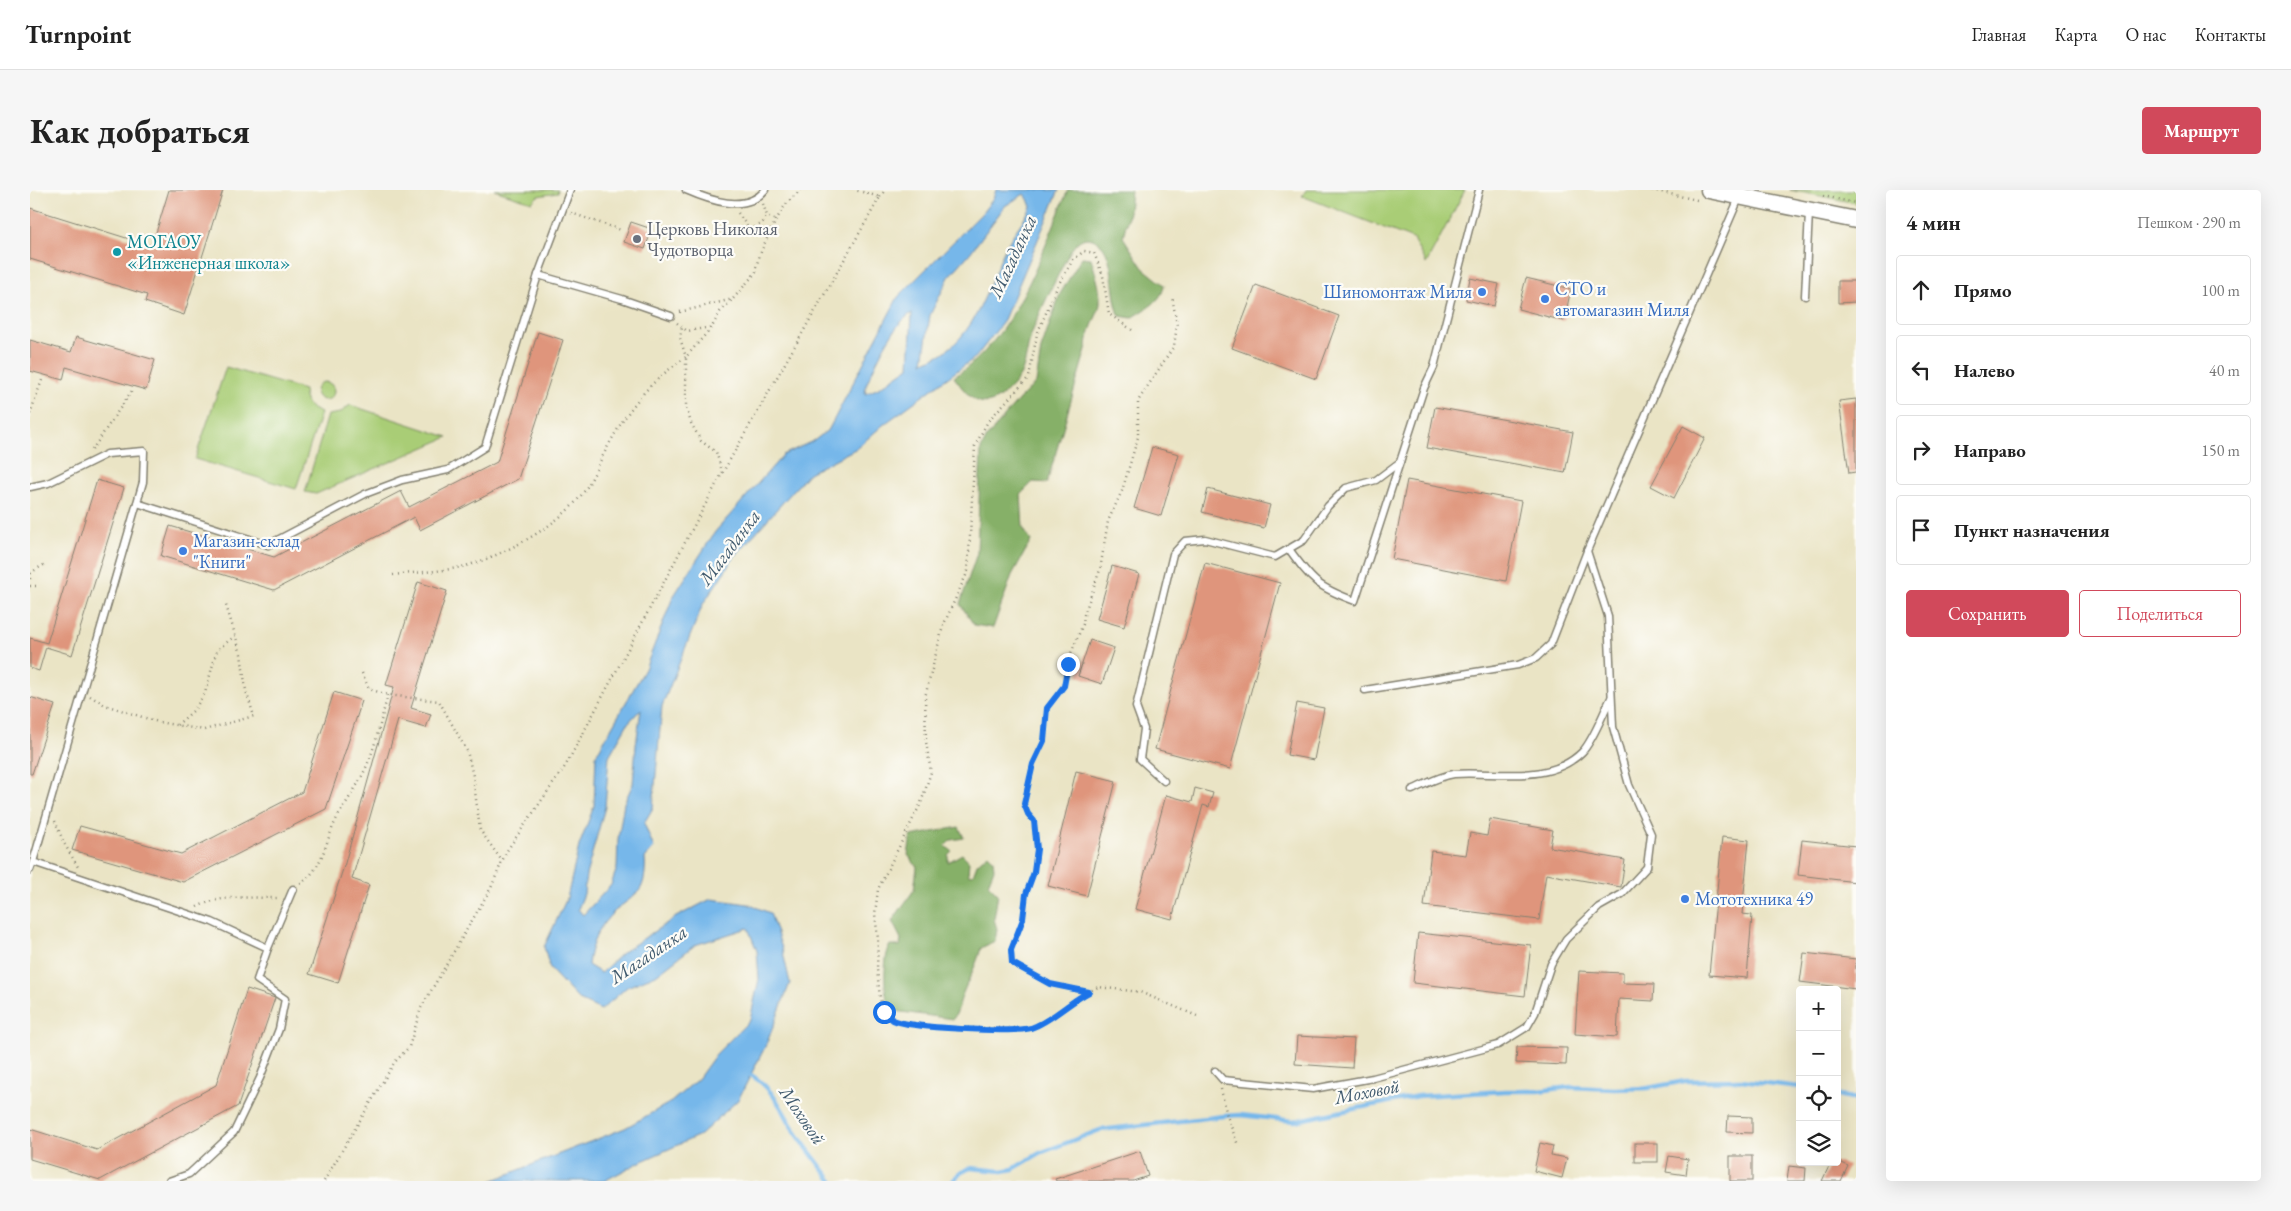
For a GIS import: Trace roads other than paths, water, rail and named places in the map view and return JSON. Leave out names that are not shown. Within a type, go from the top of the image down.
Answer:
[{"type":"street","points":[[1709,190],[1856,220]]},
{"type":"lane","points":[[137,504],[268,545],[365,494],[402,480],[448,470],[486,447],[538,275],[570,190]]},
{"type":"lane","points":[[686,190],[715,200],[740,204],[763,193]]},
{"type":"lane","points":[[1288,549],[1310,579],[1326,591],[1355,601],[1424,388],[1434,367],[1479,190]]},
{"type":"lane","points":[[1365,690],[1518,665],[1536,658],[1551,644],[1587,551],[1740,197]]},
{"type":"lane","points":[[1805,296],[1809,211]]},
{"type":"lane","points":[[538,275],[622,299],[672,316]]},
{"type":"lane","points":[[30,487],[48,483],[107,454],[144,451],[143,482],[30,870]]},
{"type":"lane","points":[[1164,781],[1140,759],[1144,729],[1136,707],[1173,554],[1185,541],[1205,539],[1275,557],[1304,540],[1328,506],[1346,488],[1376,480],[1400,462]]},
{"type":"lane","points":[[1215,1071],[1223,1080],[1313,1089],[1373,1078],[1498,1045],[1527,1026],[1535,1013],[1550,964],[1566,939],[1599,907],[1622,894],[1647,867],[1651,834],[1628,785],[1613,726],[1608,616],[1587,551]]},
{"type":"lane","points":[[1412,790],[1437,778],[1453,774],[1534,774],[1564,766],[1583,751],[1612,697]]},
{"type":"lane","points":[[33,862],[240,933],[268,948]]},
{"type":"lane","points":[[169,1181],[188,1174],[234,1132],[260,1078],[279,1029],[285,999],[257,980],[268,948],[293,889]]},
{"type":"water","name":"Магаданка","points":[[996,190],[1059,190],[1003,322],[976,357],[883,425],[857,448],[809,473],[735,556],[703,604],[662,706],[653,808],[644,823],[654,848],[645,858],[643,884],[636,894],[618,908],[604,923],[596,936],[591,950],[588,965],[601,973],[623,952],[676,917],[711,899],[748,904],[770,913],[782,948],[790,983],[766,1045],[738,1100],[700,1135],[640,1162],[604,1181],[491,1181],[625,1128],[671,1102],[698,1079],[716,1054],[750,1020],[759,979],[757,951],[748,928],[695,945],[656,975],[627,987],[601,1010],[579,1000],[550,969],[544,947],[567,898],[579,846],[594,806],[596,755],[645,669],[673,597],[715,532],[783,455],[815,440],[829,429],[898,297],[982,213],[993,199]],"holes":[[[1024,194],[1031,207],[1006,247],[976,315],[955,344],[923,362],[930,315],[949,277],[970,253],[1005,206]],[[912,313],[909,367],[879,388],[865,394],[866,385],[891,335],[905,318]],[[641,709],[633,784],[624,803],[618,839],[617,868],[611,885],[583,915],[578,909],[584,894],[586,875],[605,807],[609,756],[628,723]]]},
{"type":"waterway","name":"Моховой","points":[[745,1072],[763,1084],[770,1092],[803,1143],[832,1181]]},
{"type":"waterway","name":"Моховой","points":[[953,1181],[960,1173],[970,1168],[1002,1171],[1013,1169],[1040,1153],[1100,1130],[1224,1116],[1240,1115],[1294,1121],[1418,1096],[1538,1091],[1570,1087],[1648,1088],[1685,1081],[1741,1080],[1796,1087]]},
{"type":"waterway","name":"Моховой","points":[[1841,1096],[1856,1099]]},
{"type":"place","name":"Церковь Николая Чудотворца","points":[[637,239]]},
{"type":"place","name":"МОГАОУ «Инженерная школа»","points":[[117,252]]},
{"type":"place","name":"Шиномонтаж Миля","points":[[1482,292]]},
{"type":"place","name":"СТО и автомагазин Миля","points":[[1545,299]]},
{"type":"place","name":"Магазин-склад \"Книги\"","points":[[183,551]]},
{"type":"place","name":"Мототехника 49","points":[[1685,899]]}]
